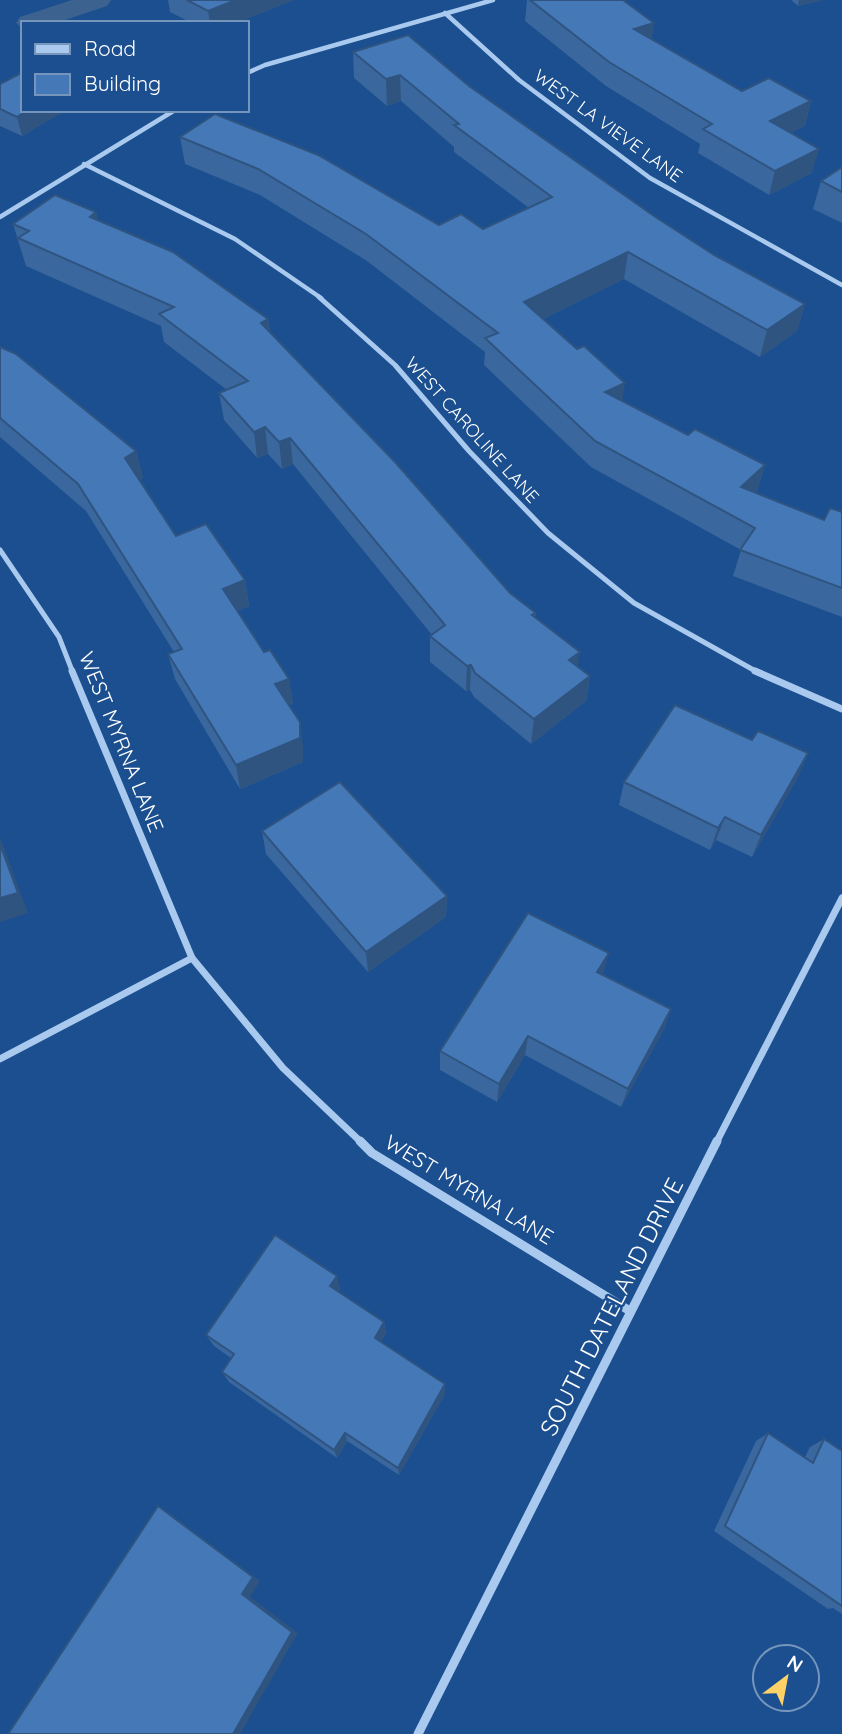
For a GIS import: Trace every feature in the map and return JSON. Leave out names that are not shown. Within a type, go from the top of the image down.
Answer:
[{"type":"street","points":[[248,74],[265,65],[493,0]]},
{"type":"street","name":"WEST LA VIEVE LANE","points":[[445,13],[519,80],[650,178],[842,285]]},
{"type":"street","points":[[0,217],[172,112]]},
{"type":"street","name":"WEST CAROLINE LANE","points":[[84,164],[235,240],[310,289],[395,365],[469,451],[548,533],[634,603],[746,667],[842,709]]},
{"type":"street","name":"WEST MYRNA LANE","points":[[0,550],[59,637],[103,750],[192,958],[283,1068],[372,1153],[630,1311]]},
{"type":"street","name":"SOUTH DATELAND DRIVE","points":[[418,1734],[630,1311],[842,898]]},
{"type":"street","points":[[0,1059],[192,958]]},
{"type":"building","points":[[187,0],[236,0],[208,11]]},
{"type":"building","points":[[530,0],[623,0],[654,23],[634,29],[742,91],[769,78],[811,101],[770,121],[819,149],[775,171],[703,129],[712,124],[609,62]]},
{"type":"building","points":[[408,35],[469,86],[654,216],[714,255],[805,304],[767,330],[628,252],[524,302],[577,349],[584,346],[625,383],[605,392],[688,435],[695,429],[765,465],[741,487],[824,520],[830,508],[842,512],[842,588],[740,550],[755,528],[595,441],[485,338],[498,333],[366,234],[258,169],[180,137],[215,114],[318,155],[439,225],[461,214],[483,229],[552,197],[454,125],[459,124],[400,75],[386,79],[353,52]]},
{"type":"building","points":[[21,73],[21,112],[25,112],[17,117],[0,109],[0,84]]},
{"type":"building","points":[[842,167],[842,192],[821,181]]},
{"type":"building","points":[[55,195],[96,212],[90,217],[173,252],[268,319],[261,323],[395,462],[510,593],[536,613],[532,615],[580,652],[569,660],[590,676],[534,719],[475,673],[471,665],[467,666],[430,636],[445,625],[290,438],[279,442],[265,427],[254,432],[219,393],[248,381],[159,314],[174,307],[18,238],[29,231],[13,224]]},
{"type":"building","points":[[0,347],[16,354],[136,451],[125,458],[176,536],[206,524],[245,580],[223,589],[264,652],[270,650],[289,679],[275,684],[300,722],[300,738],[236,765],[168,654],[182,649],[78,484],[0,418]]},
{"type":"building","points":[[675,705],[752,740],[758,731],[808,753],[761,835],[725,817],[718,828],[624,782]]},
{"type":"building","points":[[340,782],[447,896],[366,952],[262,831]]},
{"type":"building","points":[[0,844],[18,893],[0,898]]},
{"type":"building","points":[[528,913],[609,953],[597,972],[671,1009],[628,1089],[528,1036],[499,1084],[440,1051]]},
{"type":"building","points":[[275,1235],[337,1276],[330,1286],[384,1322],[375,1338],[445,1384],[398,1468],[345,1433],[334,1450],[222,1372],[234,1354],[206,1335]]},
{"type":"building","points":[[768,1433],[813,1463],[824,1439],[842,1451],[842,1606],[725,1526]]},
{"type":"building","points":[[158,1506],[253,1577],[242,1594],[292,1632],[233,1734],[8,1734]]},
{"type":"waterway","points":[[35,21],[98,0]]}]
